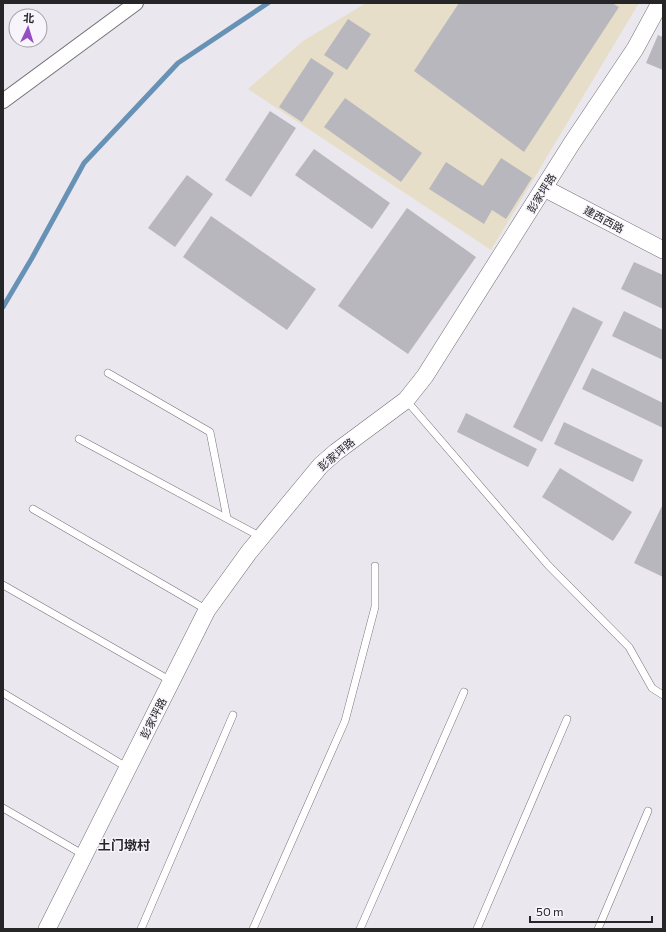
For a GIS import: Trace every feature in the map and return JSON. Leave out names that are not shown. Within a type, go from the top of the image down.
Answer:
[{"type":"street","points":[[3,101],[136,3]]},
{"type":"street","name":"彭家坪路","points":[[47,929],[207,610],[249,552],[321,465],[336,452],[406,400],[425,376],[572,143],[635,49],[660,3]]},
{"type":"street","name":"建西西路","points":[[544,188],[663,250]]},
{"type":"lane","points":[[108,373],[210,432],[227,518]]},
{"type":"lane","points":[[406,400],[548,565],[629,647],[652,688],[663,695]]},
{"type":"lane","points":[[79,439],[262,537]]},
{"type":"lane","points":[[33,508],[207,610]]},
{"type":"lane","points":[[253,929],[345,721],[375,607],[375,566]]},
{"type":"lane","points":[[3,585],[171,681]]},
{"type":"lane","points":[[360,929],[464,692]]},
{"type":"lane","points":[[3,693],[128,768]]},
{"type":"lane","points":[[141,929],[233,715]]},
{"type":"lane","points":[[477,929],[567,720]]},
{"type":"lane","points":[[3,808],[84,855]]},
{"type":"lane","points":[[598,929],[648,811]]},
{"type":"shaded area","points":[[366,3],[639,3],[491,250],[248,89],[303,41]]},
{"type":"building","points":[[459,3],[612,3],[619,7],[524,152],[414,71]]},
{"type":"building","points":[[348,19],[371,34],[347,70],[324,55]]},
{"type":"building","points":[[658,35],[663,37],[663,70],[646,63]]},
{"type":"building","points":[[311,58],[334,73],[302,122],[279,107]]},
{"type":"building","points":[[345,98],[422,153],[401,182],[324,127]]},
{"type":"building","points":[[270,111],[296,128],[251,197],[225,180]]},
{"type":"building","points":[[314,149],[390,203],[372,229],[295,175]]},
{"type":"building","points":[[501,158],[532,178],[506,219],[492,210],[484,224],[429,189],[446,162],[483,186]]},
{"type":"building","points":[[187,175],[213,194],[175,247],[148,228]]},
{"type":"building","points":[[407,208],[476,257],[408,354],[338,306]]},
{"type":"building","points":[[211,216],[316,289],[287,330],[183,257]]},
{"type":"building","points":[[634,262],[663,275],[663,309],[621,289]]},
{"type":"building","points":[[573,307],[603,322],[542,442],[513,427]]},
{"type":"building","points":[[624,311],[663,330],[663,360],[612,336]]},
{"type":"building","points":[[592,368],[663,403],[663,428],[582,389]]},
{"type":"building","points":[[466,413],[537,449],[528,467],[457,432]]},
{"type":"building","points":[[564,422],[643,460],[633,482],[554,444]]},
{"type":"building","points":[[560,468],[632,512],[613,541],[542,497]]},
{"type":"building","points":[[663,506],[663,577],[634,563]]},
{"type":"waterway","points":[[3,307],[32,258],[84,163],[178,63],[268,3]]},
{"type":"district","name":"土门墩村","points":[[124,845]]}]
